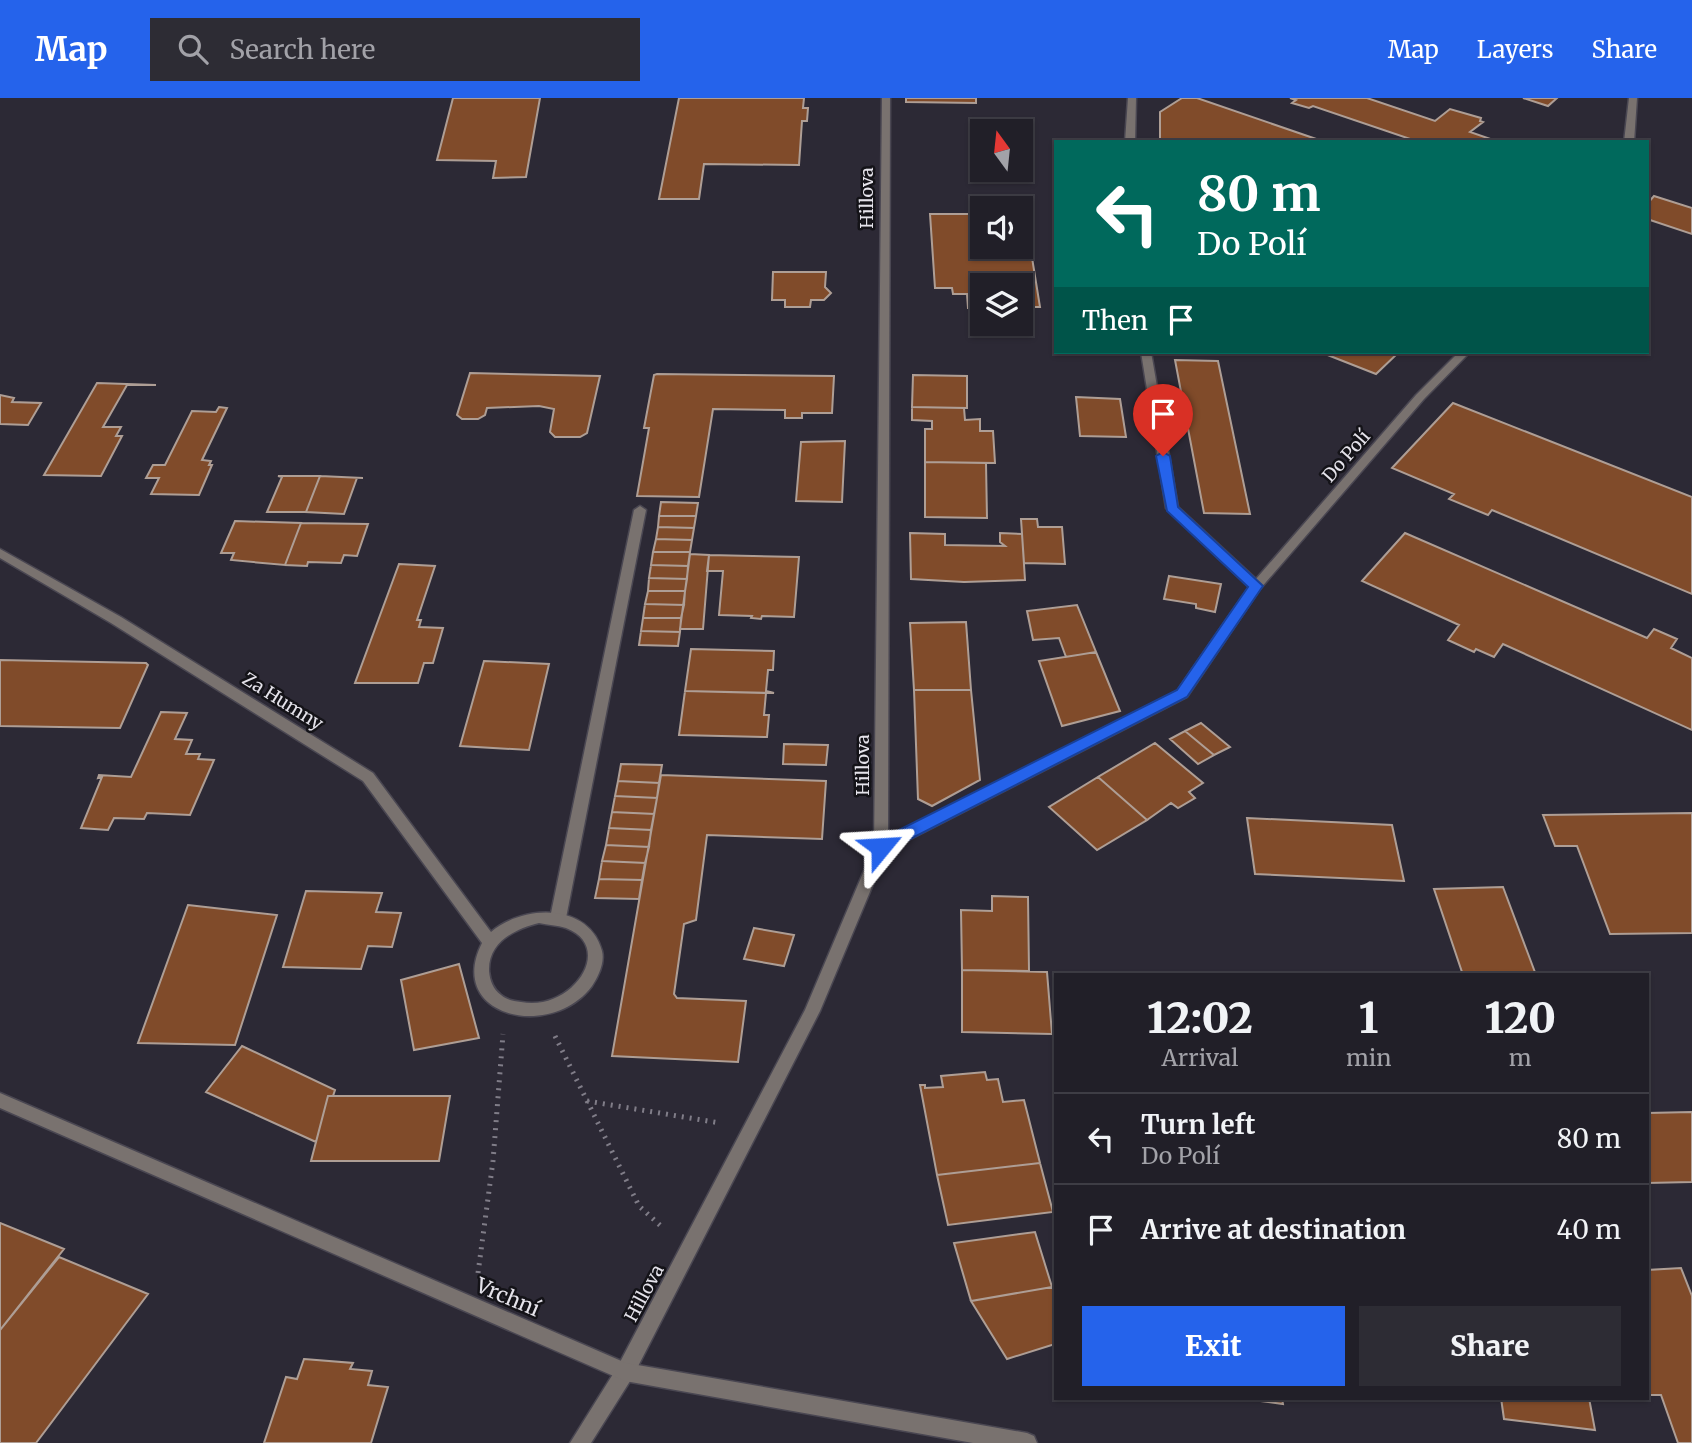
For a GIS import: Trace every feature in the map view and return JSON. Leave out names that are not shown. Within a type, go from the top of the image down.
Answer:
[{"type":"street","name":"Hillova","points":[[580,1443],[625,1372],[813,1011],[881,847],[886,98]]},
{"type":"street","points":[[1130,140],[1132,98]]},
{"type":"street","points":[[1629,140],[1633,98]]},
{"type":"street","points":[[1146,354],[1172,508],[1256,586]]},
{"type":"street","name":"Do Polí","points":[[881,847],[1182,694],[1256,586],[1420,397],[1463,354]]},
{"type":"street","points":[[558,918],[640,510]]},
{"type":"street","name":"Za Humny","points":[[0,553],[117,620],[368,776],[491,942]]},
{"type":"street","points":[[540,917],[558,918],[575,924],[589,934],[596,948],[597,964],[591,979],[579,994],[562,1005],[542,1010],[505,1006],[492,996],[483,984],[480,971],[482,956],[503,930],[521,921],[540,917]]},
{"type":"street","name":"Vrchní","points":[[0,1100],[625,1372],[1027,1443]]},
{"type":"path","points":[[473,1306],[493,1161],[505,1006]]},
{"type":"path","points":[[542,1010],[639,1206],[655,1223],[690,1246]]},
{"type":"path","points":[[586,1101],[752,1128]]},
{"type":"building","points":[[453,98],[540,98],[526,177],[493,178],[496,161],[437,160]]},
{"type":"building","points":[[679,98],[804,98],[803,108],[808,108],[807,121],[802,121],[799,165],[704,164],[699,199],[659,199]]},
{"type":"building","points":[[906,98],[976,98],[976,103],[906,102]]},
{"type":"building","points":[[1182,98],[1197,98],[1319,140],[1160,140],[1160,112]]},
{"type":"building","points":[[1290,98],[1367,98],[1435,121],[1450,109],[1481,118],[1480,121],[1483,122],[1470,132],[1493,140],[1413,140],[1313,106],[1309,108],[1292,103],[1296,100]]},
{"type":"building","points":[[1523,98],[1557,98],[1548,106]]},
{"type":"building","points":[[1654,196],[1692,208],[1692,234],[1649,220],[1649,202]]},
{"type":"building","points":[[930,214],[970,214],[970,259],[1032,259],[1040,307],[1033,307],[1033,273],[970,273],[970,308],[967,294],[953,294],[952,288],[935,288]]},
{"type":"building","points":[[773,272],[826,272],[825,287],[831,293],[824,300],[811,300],[810,307],[785,307],[785,300],[772,300]]},
{"type":"building","points":[[1325,354],[1397,354],[1376,374]]},
{"type":"building","points":[[1175,360],[1218,361],[1250,514],[1204,513]]},
{"type":"building","points":[[470,373],[600,376],[587,433],[580,437],[555,437],[550,432],[554,409],[539,406],[487,408],[485,415],[478,419],[462,419],[457,415]]},
{"type":"building","points":[[654,375],[834,376],[832,413],[802,413],[802,418],[785,418],[785,410],[713,409],[699,497],[637,496],[649,428],[644,428]]},
{"type":"building","points":[[913,375],[967,376],[967,408],[912,407]]},
{"type":"building","points":[[97,383],[156,385],[127,385],[103,427],[121,427],[116,436],[122,436],[101,476],[44,475]]},
{"type":"building","points":[[0,395],[14,398],[12,402],[41,403],[28,425],[0,424]]},
{"type":"building","points":[[1076,397],[1120,399],[1126,437],[1080,436]]},
{"type":"building","points":[[1453,403],[1692,497],[1692,594],[1492,510],[1488,515],[1449,499],[1454,494],[1392,468]]},
{"type":"building","points":[[219,407],[227,408],[202,460],[211,461],[209,465],[212,465],[199,495],[151,494],[159,478],[146,478],[153,465],[165,465],[192,411],[216,412]]},
{"type":"building","points":[[912,407],[964,408],[965,420],[980,419],[980,431],[993,431],[995,463],[925,462],[925,429],[932,429],[932,421],[912,420]]},
{"type":"building","points":[[845,441],[842,502],[796,501],[801,442]]},
{"type":"building","points":[[925,462],[986,463],[987,518],[925,517]]},
{"type":"building","points":[[278,476],[320,476],[306,512],[267,512],[282,477]]},
{"type":"building","points":[[320,476],[363,478],[357,478],[344,514],[306,512]]},
{"type":"building","points":[[661,502],[698,503],[696,516],[659,516]]},
{"type":"building","points":[[659,516],[696,516],[694,528],[658,527]]},
{"type":"building","points":[[1021,519],[1037,519],[1038,527],[1062,527],[1065,564],[1024,563]]},
{"type":"building","points":[[235,521],[301,523],[285,565],[231,560],[234,553],[221,553]]},
{"type":"building","points":[[301,523],[368,524],[357,556],[344,555],[341,563],[308,562],[307,566],[285,565]]},
{"type":"building","points":[[658,527],[694,528],[692,540],[656,539]]},
{"type":"building","points":[[910,533],[945,534],[945,545],[1005,546],[1000,542],[1000,533],[1022,534],[1025,580],[964,582],[911,579]]},
{"type":"building","points":[[1405,533],[1647,638],[1654,629],[1677,639],[1671,648],[1692,658],[1692,730],[1503,644],[1494,657],[1476,649],[1474,652],[1448,640],[1459,625],[1362,581]]},
{"type":"building","points":[[656,539],[692,540],[690,552],[653,552]]},
{"type":"building","points":[[653,552],[690,552],[688,566],[651,565]]},
{"type":"building","points":[[690,554],[709,555],[703,629],[680,629]]},
{"type":"building","points":[[709,555],[799,557],[794,617],[762,616],[761,619],[751,618],[752,616],[719,615],[723,571],[707,571]]},
{"type":"building","points":[[399,564],[435,566],[417,620],[421,620],[419,627],[443,628],[433,663],[424,663],[418,683],[355,683]]},
{"type":"building","points":[[651,565],[688,566],[687,579],[649,578]]},
{"type":"building","points":[[1169,576],[1221,584],[1215,612],[1196,608],[1196,604],[1164,599]]},
{"type":"building","points":[[649,578],[687,579],[685,591],[648,591]]},
{"type":"building","points":[[648,591],[685,591],[684,605],[645,604]]},
{"type":"building","points":[[645,604],[684,605],[681,618],[643,618]]},
{"type":"building","points":[[1077,605],[1096,652],[1066,657],[1059,638],[1033,640],[1027,611]]},
{"type":"building","points":[[643,618],[681,618],[680,632],[641,631]]},
{"type":"building","points":[[966,622],[971,690],[914,690],[910,623]]},
{"type":"building","points":[[641,631],[680,632],[678,646],[639,645]]},
{"type":"building","points":[[691,649],[774,651],[773,670],[768,670],[766,691],[774,693],[685,691]]},
{"type":"building","points":[[1096,652],[1120,711],[1062,726],[1039,661]]},
{"type":"building","points":[[0,660],[148,665],[120,728],[0,726]]},
{"type":"building","points":[[484,661],[549,664],[529,750],[460,746]]},
{"type":"building","points":[[914,690],[971,690],[980,780],[932,806],[918,799]]},
{"type":"building","points":[[685,691],[766,693],[764,715],[769,715],[767,737],[679,735]]},
{"type":"building","points":[[161,712],[187,713],[175,739],[192,740],[186,754],[200,754],[198,759],[214,760],[190,815],[147,813],[144,819],[114,818],[108,830],[81,828],[102,777],[98,778],[99,775],[131,777]]},
{"type":"building","points":[[1201,723],[1230,747],[1214,755],[1185,731]]},
{"type":"building","points":[[1185,731],[1214,755],[1198,764],[1170,739]]},
{"type":"building","points":[[1155,743],[1203,783],[1189,792],[1195,798],[1178,808],[1171,803],[1147,820],[1098,777]]},
{"type":"building","points":[[784,744],[828,745],[826,765],[783,764]]},
{"type":"building","points":[[621,764],[662,765],[659,783],[618,781]]},
{"type":"building","points":[[661,775],[826,781],[822,839],[707,835],[696,920],[684,924],[674,994],[677,998],[746,1001],[738,1062],[612,1056]]},
{"type":"building","points":[[1098,777],[1147,820],[1097,850],[1049,807]]},
{"type":"building","points":[[618,781],[659,783],[657,798],[615,796]]},
{"type":"building","points":[[615,796],[657,798],[654,814],[612,812]]},
{"type":"building","points":[[612,812],[654,814],[651,830],[609,828]]},
{"type":"building","points":[[1692,813],[1692,933],[1610,934],[1577,846],[1555,846],[1543,815]]},
{"type":"building","points":[[1247,818],[1392,825],[1404,881],[1255,874]]},
{"type":"building","points":[[609,828],[651,830],[649,847],[606,845]]},
{"type":"building","points":[[606,845],[649,847],[645,863],[602,861]]},
{"type":"building","points":[[602,861],[645,863],[642,880],[599,879]]},
{"type":"building","points":[[599,879],[642,880],[639,899],[595,898]]},
{"type":"building","points":[[1503,887],[1535,973],[1462,973],[1434,889]]},
{"type":"building","points":[[306,891],[382,893],[376,912],[401,913],[392,947],[368,946],[361,969],[283,967]]},
{"type":"building","points":[[992,896],[1028,897],[1029,971],[962,970],[961,910],[992,911]]},
{"type":"building","points":[[188,905],[277,915],[235,1045],[138,1043]]},
{"type":"building","points":[[754,928],[794,935],[784,966],[744,959]]},
{"type":"building","points":[[459,964],[479,1038],[414,1050],[401,980]]},
{"type":"building","points":[[962,970],[1047,972],[1052,1034],[962,1032]]},
{"type":"building","points":[[242,1046],[335,1090],[333,1096],[328,1096],[316,1142],[206,1092]]},
{"type":"building","points":[[985,1072],[987,1080],[998,1079],[1003,1102],[1024,1100],[1040,1163],[937,1175],[920,1085],[925,1085],[925,1088],[943,1087],[941,1076]]},
{"type":"building","points":[[328,1096],[450,1096],[439,1161],[311,1161]]},
{"type":"building","points":[[1692,1112],[1692,1182],[1649,1183],[1649,1113]]},
{"type":"building","points":[[1040,1163],[1053,1212],[948,1225],[937,1175]]},
{"type":"building","points":[[0,1223],[64,1249],[0,1330]]},
{"type":"building","points":[[1035,1232],[1052,1287],[971,1301],[954,1243]]},
{"type":"building","points":[[59,1257],[148,1294],[36,1443],[0,1443],[0,1330]]},
{"type":"building","points":[[1681,1268],[1692,1296],[1692,1443],[1678,1443],[1661,1395],[1649,1395],[1649,1270]]},
{"type":"building","points":[[1052,1287],[1054,1344],[1007,1359],[971,1301]]},
{"type":"building","points":[[304,1359],[353,1363],[350,1369],[372,1371],[368,1385],[388,1387],[371,1443],[264,1443],[286,1377],[297,1379]]},
{"type":"building","points":[[1252,1400],[1282,1400],[1283,1404]]},
{"type":"building","points":[[1501,1400],[1589,1400],[1595,1430],[1504,1419]]},
{"type":"route","points":[[881,847],[1182,694],[1256,586],[1172,508],[1163,456]]}]
